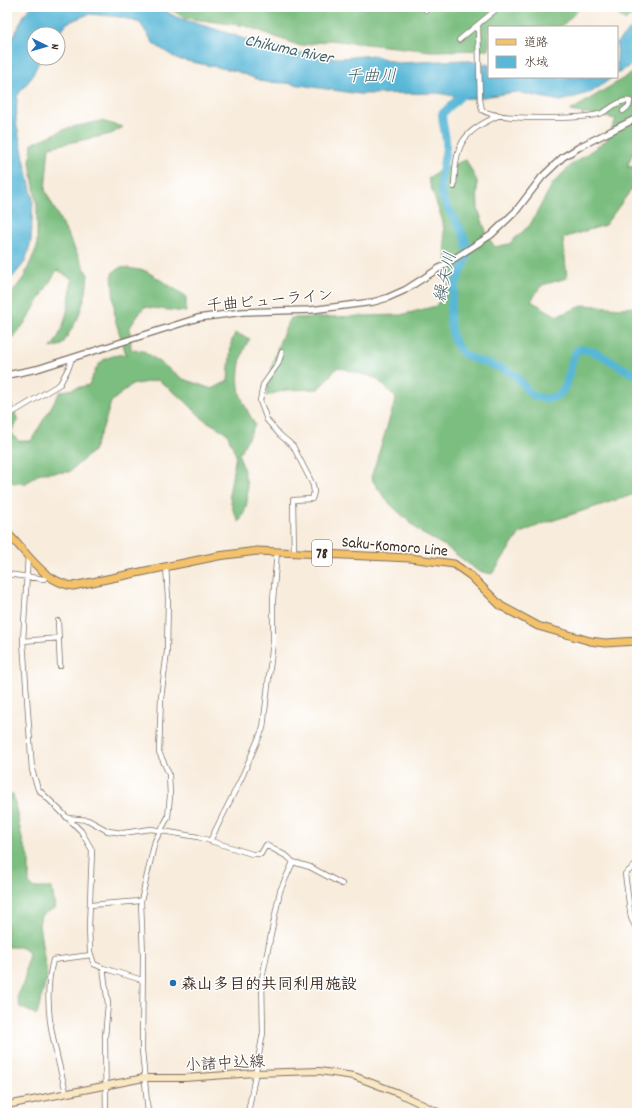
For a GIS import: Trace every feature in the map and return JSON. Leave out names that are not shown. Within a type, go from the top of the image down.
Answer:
[{"type":"main road","name":"Saku-Komoro Line","points":[[7,533],[47,576],[63,584],[73,586],[240,552],[294,552],[376,556],[454,564],[471,576],[501,606],[538,626],[590,641],[605,643],[637,641]]},
{"type":"main road","name":"小諸中込線","points":[[8,1105],[66,1092],[144,1078],[184,1078],[255,1073],[319,1071],[354,1076],[398,1093],[440,1113]]},
{"type":"street","points":[[459,40],[499,7]]},
{"type":"street","points":[[478,25],[480,100],[482,110],[487,113],[555,118],[586,116],[600,114],[620,102],[630,101],[623,111]]},
{"type":"street","points":[[454,187],[458,150],[464,137],[484,122],[500,115]]},
{"type":"street","name":"千曲ビューライン","points":[[7,374],[27,372],[198,318],[218,314],[243,312],[311,310],[373,302],[405,290],[491,235],[516,211],[542,177],[563,157],[583,145],[637,118]]},
{"type":"street","points":[[282,352],[278,364],[263,385],[260,401],[268,420],[280,435],[293,446],[313,485],[314,492],[312,499],[293,500],[294,552]]},
{"type":"street","points":[[7,416],[60,384],[72,358]]},
{"type":"street","points":[[210,841],[241,779],[263,728],[273,642],[273,600],[277,552]]},
{"type":"street","points":[[28,556],[23,641],[32,770],[38,789],[86,837],[92,850],[90,905],[91,955],[94,964],[142,980]]},
{"type":"street","points":[[148,1113],[142,1050],[141,901],[155,841],[168,817],[170,796],[169,774],[158,752],[161,698],[167,652],[168,598],[166,566]]},
{"type":"street","points":[[7,574],[44,579],[47,576]]},
{"type":"street","points":[[58,621],[60,666]]},
{"type":"street","points":[[23,641],[59,638]]},
{"type":"street","points":[[67,818],[88,820],[108,831],[123,833],[144,829],[161,830],[198,837],[252,854],[261,854],[266,845],[288,856],[293,862],[310,867],[342,884]]},
{"type":"street","points":[[248,1113],[263,1033],[262,978],[267,950],[280,891],[293,862]]},
{"type":"street","points":[[637,864],[626,874],[631,918],[637,930]]},
{"type":"street","points":[[90,905],[141,901]]},
{"type":"street","points":[[66,1092],[49,1023],[48,989],[50,972],[53,960],[91,955]]},
{"type":"street","points":[[103,968],[108,1004],[105,1038],[107,1084],[106,1113]]},
{"type":"street","points":[[8,1105],[10,1113]]},
{"type":"green space","points":[[167,7],[581,7],[562,26],[488,26],[488,50],[431,51],[330,40],[300,46],[246,26],[185,18]]},
{"type":"green space","points":[[610,7],[637,7],[637,11],[625,21]]},
{"type":"green space","points":[[637,70],[637,143],[627,167],[637,166],[637,182],[605,225],[563,238],[567,278],[542,285],[531,301],[557,316],[585,305],[620,308],[637,307],[637,489],[632,495],[542,524],[520,533],[492,574],[478,571],[445,546],[421,533],[386,500],[371,478],[396,398],[376,378],[338,367],[318,389],[285,390],[266,396],[275,356],[282,336],[291,318],[401,315],[436,306],[449,284],[443,222],[428,179],[443,168],[466,160],[477,181],[478,209],[488,237],[495,247],[509,244],[530,225],[553,183],[571,165],[607,140],[616,119],[570,111]]},
{"type":"green space","points":[[101,121],[123,127],[111,134],[49,147],[45,190],[88,275],[86,293],[78,318],[62,345],[51,348],[60,333],[66,315],[72,279],[57,270],[27,320],[7,346],[7,300],[24,277],[37,247],[37,206],[30,162],[32,144],[68,128]]},
{"type":"green space","points":[[121,267],[146,271],[186,296],[186,312],[144,307],[130,327],[131,350],[144,351],[183,379],[212,389],[228,381],[231,343],[235,333],[250,339],[241,359],[239,368],[239,385],[243,402],[255,425],[239,455],[246,480],[247,497],[244,514],[239,522],[233,510],[229,495],[236,455],[227,433],[203,419],[184,400],[158,380],[131,385],[111,402],[104,425],[93,451],[69,472],[40,473],[25,484],[7,482],[7,397],[10,400],[18,421],[11,432],[18,441],[31,441],[60,392],[89,385],[98,365],[111,357],[126,354],[115,319],[112,273]]},
{"type":"green space","points":[[7,794],[13,794],[23,843],[29,857],[29,884],[34,888],[52,888],[55,908],[41,915],[39,925],[47,976],[37,1015],[20,1007],[17,997],[24,982],[29,952],[23,947],[7,947]]},
{"type":"water","name":"千曲川","points":[[31,7],[159,7],[176,17],[234,35],[254,43],[268,44],[317,57],[341,58],[373,55],[397,63],[465,60],[488,65],[488,78],[612,78],[592,92],[561,101],[516,92],[470,99],[438,93],[359,94],[287,83],[264,82],[236,71],[177,59],[154,44],[140,23],[121,17],[89,14],[67,23],[65,26],[26,26],[26,66],[37,66],[31,78],[17,96],[16,122],[33,199],[31,241],[25,262],[7,284],[7,50],[25,13]]},
{"type":"water","points":[[637,23],[637,61],[618,73],[618,41]]},
{"type":"waterway","name":"繰矢川","points":[[468,92],[463,94],[442,114],[446,143],[441,179],[441,192],[446,205],[463,233],[467,248],[467,256],[457,281],[450,311],[451,329],[457,346],[463,353],[473,359],[510,372],[518,378],[531,394],[542,398],[556,396],[562,392],[568,379],[577,350],[592,351],[637,375]]},
{"type":"place","name":"森山多目的共同利用施設","points":[[173,983]]},
{"type":"water label","name":"Chikuma River","points":[[289,48]]}]
